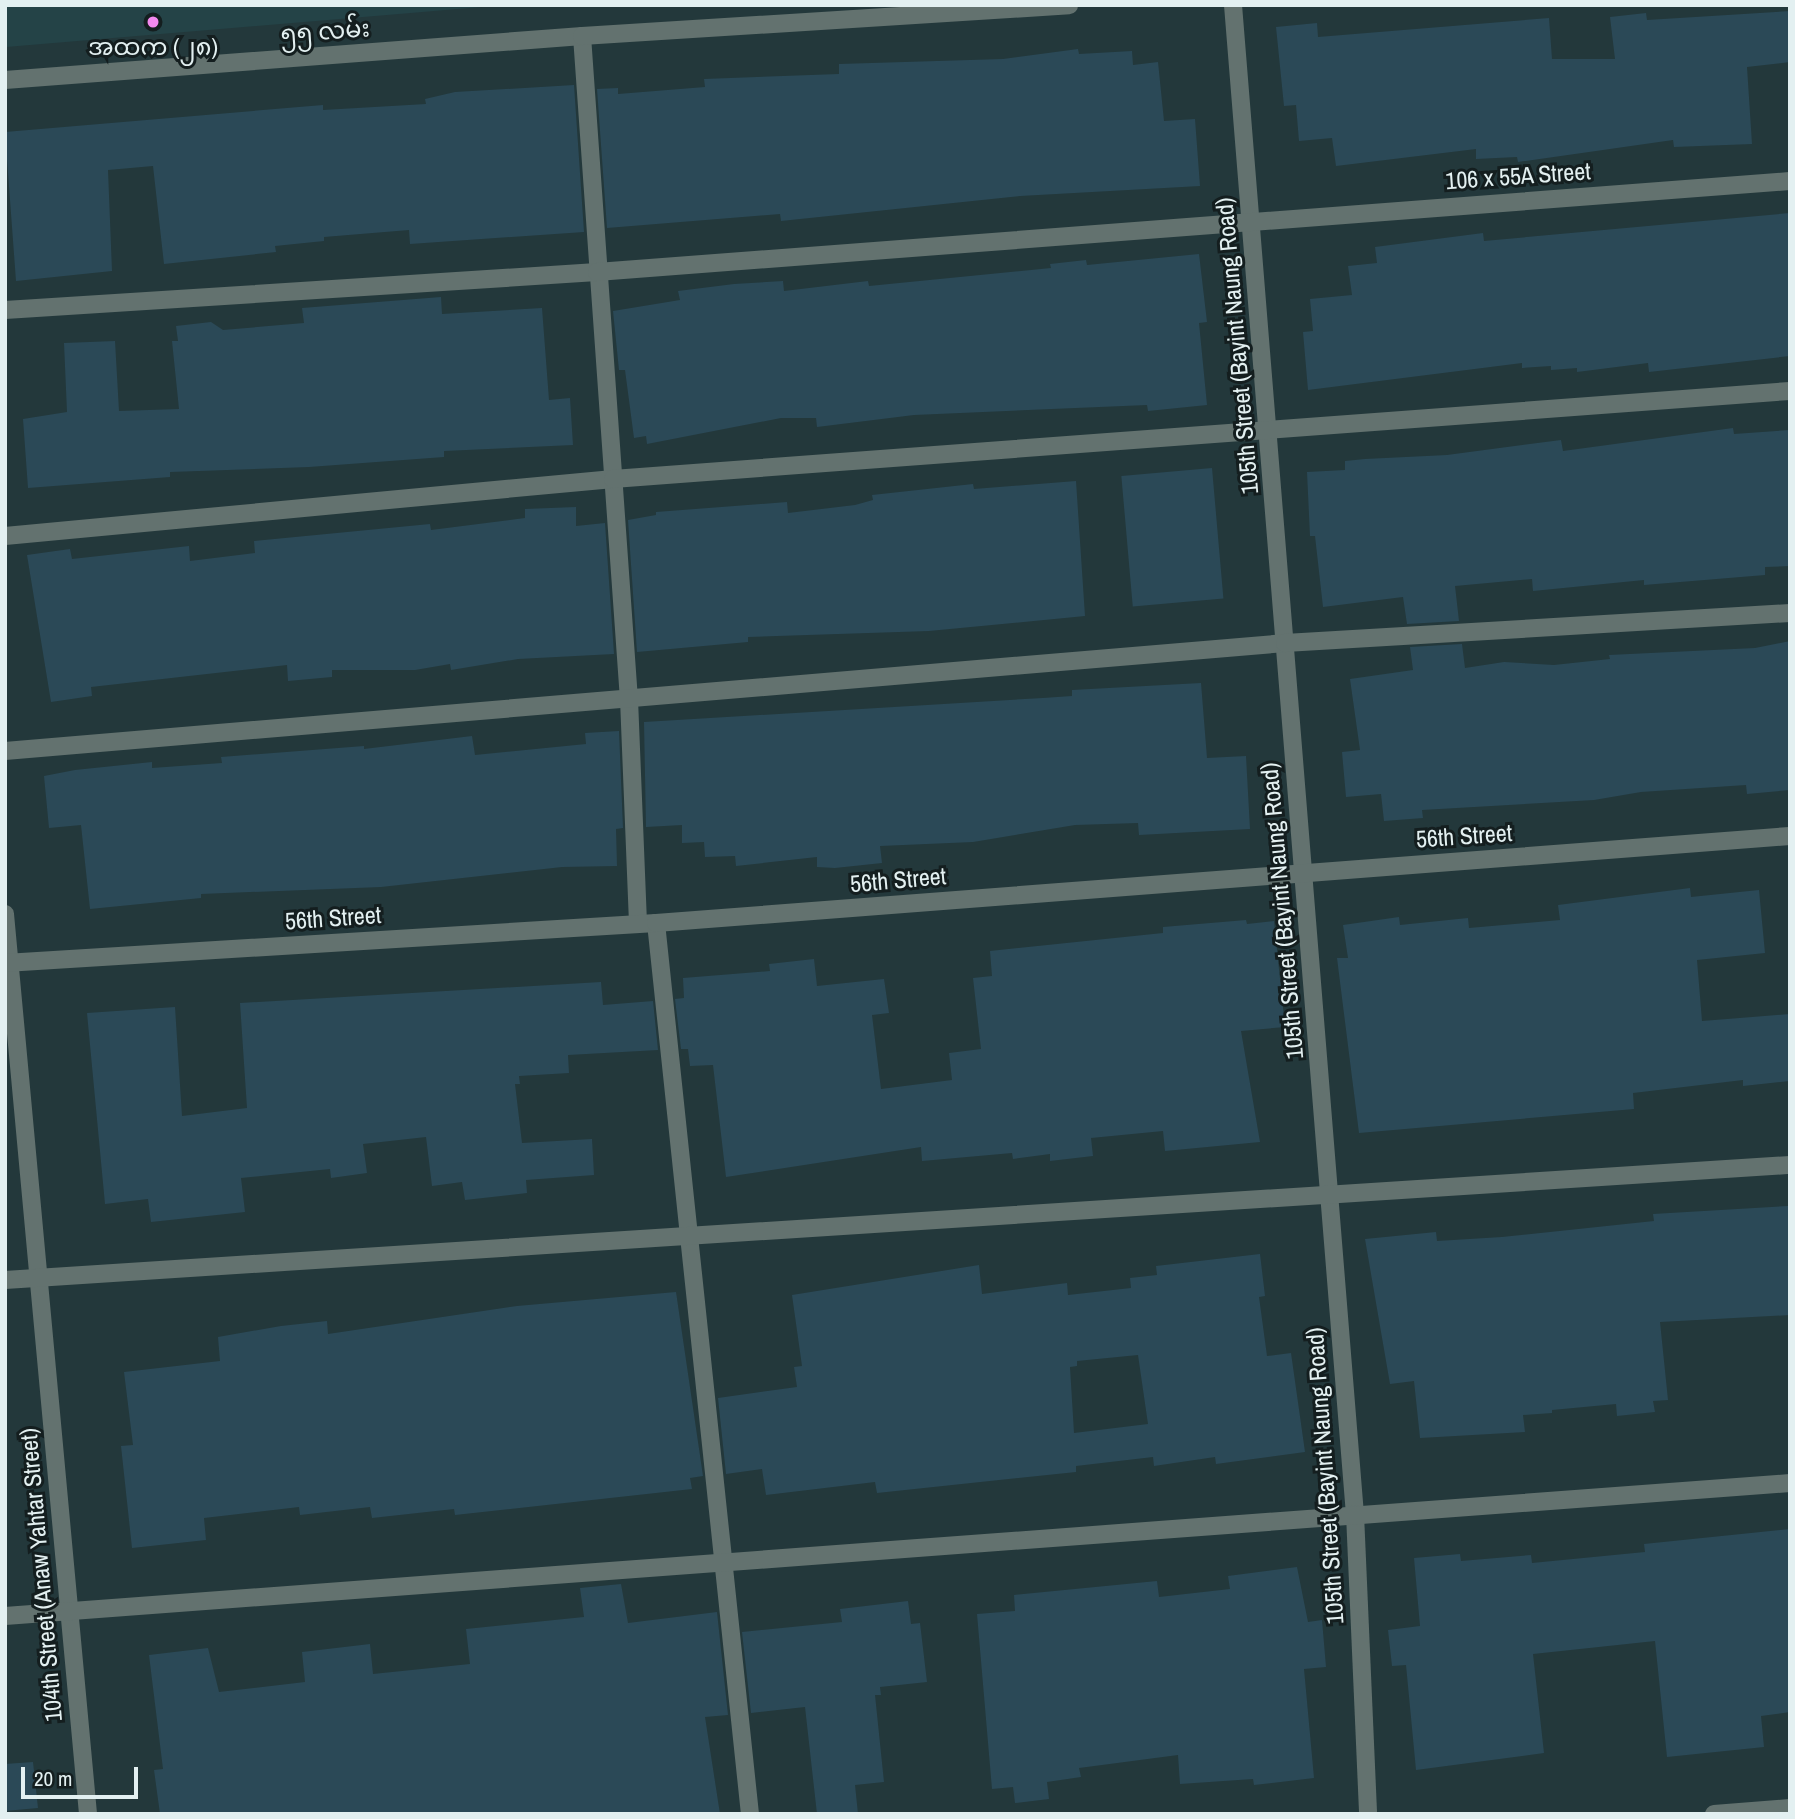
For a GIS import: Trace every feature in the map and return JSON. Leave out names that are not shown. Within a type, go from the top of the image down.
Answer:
[{"type":"street","name":"၅၅ လမ်း","points":[[5,80],[582,36],[1069,5]]},
{"type":"street","name":"105th Street (Bayint Naung Road)","points":[[1233,5],[1355,1514],[1368,1814]]},
{"type":"street","points":[[582,36],[612,479],[647,924],[687,1238],[750,1814]]},
{"type":"street","name":"106 x 55A Street","points":[[5,310],[597,272],[1251,220],[1790,181]]},
{"type":"street","points":[[5,536],[612,479],[1790,391]]},
{"type":"street","points":[[5,751],[1285,643],[1790,612]]},
{"type":"street","name":"56th Street","points":[[8,963],[647,924],[1790,836]]},
{"type":"street","name":"104th Street (Anaw Yahtar Street)","points":[[5,914],[88,1814]]},
{"type":"street","points":[[5,1280],[1330,1198],[1790,1165]]},
{"type":"street","points":[[5,1616],[1790,1483]]},
{"type":"street","points":[[1714,1814],[1790,1808]]},
{"type":"shaded area","name":"အထက (၂၈)","points":[[5,5],[505,5],[6,47]]},
{"type":"building","points":[[1790,11],[1790,62],[1747,67],[1752,144],[1674,147],[1673,140],[1518,162],[1517,157],[1476,159],[1476,149],[1336,166],[1332,138],[1299,141],[1296,105],[1284,106],[1276,27],[1317,23],[1318,37],[1549,18],[1552,59],[1615,59],[1610,17],[1646,13],[1647,20]]},
{"type":"building","points":[[1078,49],[1079,54],[1132,51],[1133,65],[1158,62],[1164,121],[1195,119],[1200,186],[1020,196],[781,221],[780,214],[607,228],[597,89],[618,88],[618,94],[705,87],[704,79],[839,74],[839,64],[1003,59]]},
{"type":"building","points":[[574,85],[584,232],[410,244],[409,230],[324,237],[324,241],[275,246],[276,252],[164,264],[153,166],[108,170],[112,271],[16,281],[5,132],[323,105],[323,110],[426,104],[425,99],[455,92]]},
{"type":"building","points":[[1790,213],[1790,356],[1649,372],[1648,363],[1577,372],[1577,368],[1551,370],[1551,366],[1522,368],[1522,363],[1308,390],[1303,332],[1313,331],[1310,299],[1352,295],[1348,266],[1377,263],[1375,247],[1483,233],[1484,241]]},
{"type":"building","points":[[1199,254],[1207,322],[1199,323],[1207,405],[1148,411],[1147,405],[914,415],[817,427],[816,418],[781,418],[647,444],[646,436],[634,438],[625,370],[619,370],[613,311],[680,300],[678,291],[734,284],[783,281],[784,291],[868,281],[869,286],[1051,268],[1050,264],[1086,260],[1087,265]]},
{"type":"building","points":[[441,297],[442,314],[542,308],[549,400],[570,398],[573,445],[444,451],[444,457],[309,467],[170,472],[170,477],[28,488],[23,419],[67,412],[64,343],[115,341],[119,411],[179,409],[172,341],[178,341],[176,326],[211,322],[223,330],[304,323],[302,308]]},
{"type":"building","points":[[1733,428],[1734,434],[1790,430],[1790,566],[1765,567],[1765,575],[1644,585],[1644,580],[1533,591],[1532,579],[1455,586],[1459,621],[1407,624],[1403,597],[1323,607],[1315,536],[1310,536],[1307,472],[1345,470],[1345,461],[1447,455],[1561,440],[1563,451]]},
{"type":"building","points":[[1212,468],[1223,599],[1133,606],[1121,476]]},
{"type":"building","points":[[1076,481],[1085,616],[929,631],[748,637],[748,642],[637,652],[628,520],[656,515],[656,512],[787,502],[788,513],[855,505],[873,500],[872,495],[973,484],[974,489]]},
{"type":"building","points":[[576,507],[576,526],[605,523],[614,654],[518,659],[451,670],[450,664],[415,670],[332,670],[332,677],[288,681],[287,665],[91,687],[92,696],[51,702],[27,555],[70,549],[72,559],[189,546],[190,561],[255,553],[254,541],[430,524],[431,530],[525,518],[525,509]]},
{"type":"building","points":[[1790,641],[1790,790],[1747,794],[1746,785],[1641,792],[1594,800],[1422,810],[1423,818],[1384,821],[1381,794],[1346,797],[1342,752],[1360,750],[1350,679],[1413,670],[1410,647],[1462,644],[1465,668],[1504,662],[1554,665],[1610,659],[1609,655],[1755,648]]},
{"type":"building","points":[[1201,683],[1207,758],[1246,756],[1250,829],[1139,835],[1138,823],[1075,825],[973,842],[880,846],[882,863],[835,868],[817,867],[817,857],[736,866],[735,856],[705,857],[704,842],[682,843],[682,825],[646,827],[644,722],[1072,696],[1072,690]]},
{"type":"building","points":[[619,731],[623,828],[616,829],[617,866],[562,867],[381,887],[201,894],[201,898],[90,909],[81,825],[49,828],[44,776],[75,770],[152,762],[152,768],[222,763],[221,757],[364,746],[364,749],[472,736],[475,755],[586,744],[585,733]]},
{"type":"building","points":[[1690,888],[1691,897],[1759,890],[1765,953],[1697,960],[1702,1021],[1790,1014],[1790,1081],[1743,1086],[1743,1080],[1633,1093],[1634,1109],[1359,1133],[1337,958],[1348,958],[1343,925],[1399,917],[1400,925],[1468,918],[1469,928],[1560,920],[1558,905]]},
{"type":"building","points":[[1246,920],[1247,924],[1274,921],[1285,1027],[1241,1031],[1260,1142],[1165,1151],[1163,1131],[1091,1138],[1093,1156],[1050,1161],[1050,1154],[1013,1159],[1012,1153],[922,1161],[921,1147],[726,1177],[713,1065],[690,1066],[688,1049],[681,1049],[675,999],[684,998],[683,978],[770,971],[769,964],[814,959],[817,986],[884,979],[889,1013],[872,1015],[881,1089],[952,1080],[949,1053],[981,1049],[973,978],[992,976],[990,951],[1163,933],[1163,927]]},
{"type":"building","points":[[601,982],[603,1005],[653,1001],[658,1050],[568,1055],[569,1073],[519,1076],[520,1084],[515,1084],[522,1143],[592,1139],[594,1175],[526,1180],[527,1193],[465,1200],[462,1182],[432,1186],[426,1137],[363,1144],[367,1173],[331,1178],[330,1169],[241,1178],[245,1212],[151,1222],[148,1199],[105,1204],[87,1013],[175,1007],[182,1116],[247,1108],[240,1003]]},
{"type":"building","points":[[1788,1206],[1790,1315],[1660,1322],[1668,1400],[1653,1401],[1655,1412],[1617,1416],[1616,1404],[1552,1410],[1552,1413],[1523,1415],[1525,1432],[1420,1438],[1414,1381],[1390,1384],[1365,1239],[1436,1232],[1437,1241],[1502,1237],[1654,1221],[1653,1214]]},
{"type":"building","points":[[1260,1254],[1265,1296],[1259,1297],[1267,1356],[1291,1353],[1305,1452],[1216,1464],[1215,1457],[1154,1466],[1153,1457],[1076,1466],[1076,1472],[877,1493],[875,1482],[766,1495],[762,1469],[726,1474],[718,1398],[797,1387],[794,1367],[802,1366],[792,1295],[979,1265],[982,1294],[1067,1283],[1068,1295],[1131,1288],[1130,1278],[1157,1275],[1156,1266]],"holes":[[[1138,1355],[1148,1424],[1074,1433],[1070,1367],[1077,1366],[1077,1361]]]},
{"type":"building","points":[[676,1292],[703,1476],[690,1478],[692,1489],[455,1515],[454,1509],[372,1518],[370,1507],[300,1515],[299,1507],[204,1518],[206,1540],[132,1548],[121,1446],[133,1445],[124,1372],[220,1361],[218,1337],[281,1326],[327,1321],[328,1334],[517,1306]]},
{"type":"building","points":[[1790,1529],[1790,1712],[1761,1716],[1764,1747],[1667,1757],[1655,1641],[1533,1654],[1544,1753],[1416,1770],[1406,1665],[1392,1666],[1388,1630],[1420,1626],[1414,1558],[1460,1554],[1461,1561],[1531,1555],[1532,1563],[1645,1552],[1644,1544]]},
{"type":"building","points":[[1297,1567],[1308,1622],[1322,1620],[1326,1667],[1304,1669],[1314,1778],[1254,1785],[1253,1779],[1180,1784],[1178,1755],[1079,1768],[1081,1777],[1047,1782],[1049,1799],[1015,1803],[1013,1787],[992,1789],[977,1614],[1015,1611],[1014,1595],[1157,1581],[1159,1597],[1230,1589],[1228,1576]]},
{"type":"building","points":[[621,1584],[628,1623],[717,1612],[728,1715],[705,1717],[720,1814],[160,1814],[154,1770],[163,1769],[149,1655],[208,1648],[219,1692],[305,1682],[302,1652],[370,1644],[373,1674],[470,1664],[466,1629],[584,1617],[580,1588]]},
{"type":"building","points":[[908,1601],[911,1624],[920,1623],[927,1682],[880,1687],[881,1695],[875,1695],[884,1782],[855,1785],[858,1814],[817,1814],[805,1707],[751,1713],[742,1632],[842,1622],[840,1609]]},
{"type":"building","points":[[33,1762],[38,1808],[5,1811],[5,1764]]},
{"type":"place","name":"အထက (၂၈)","points":[[153,22]]}]
